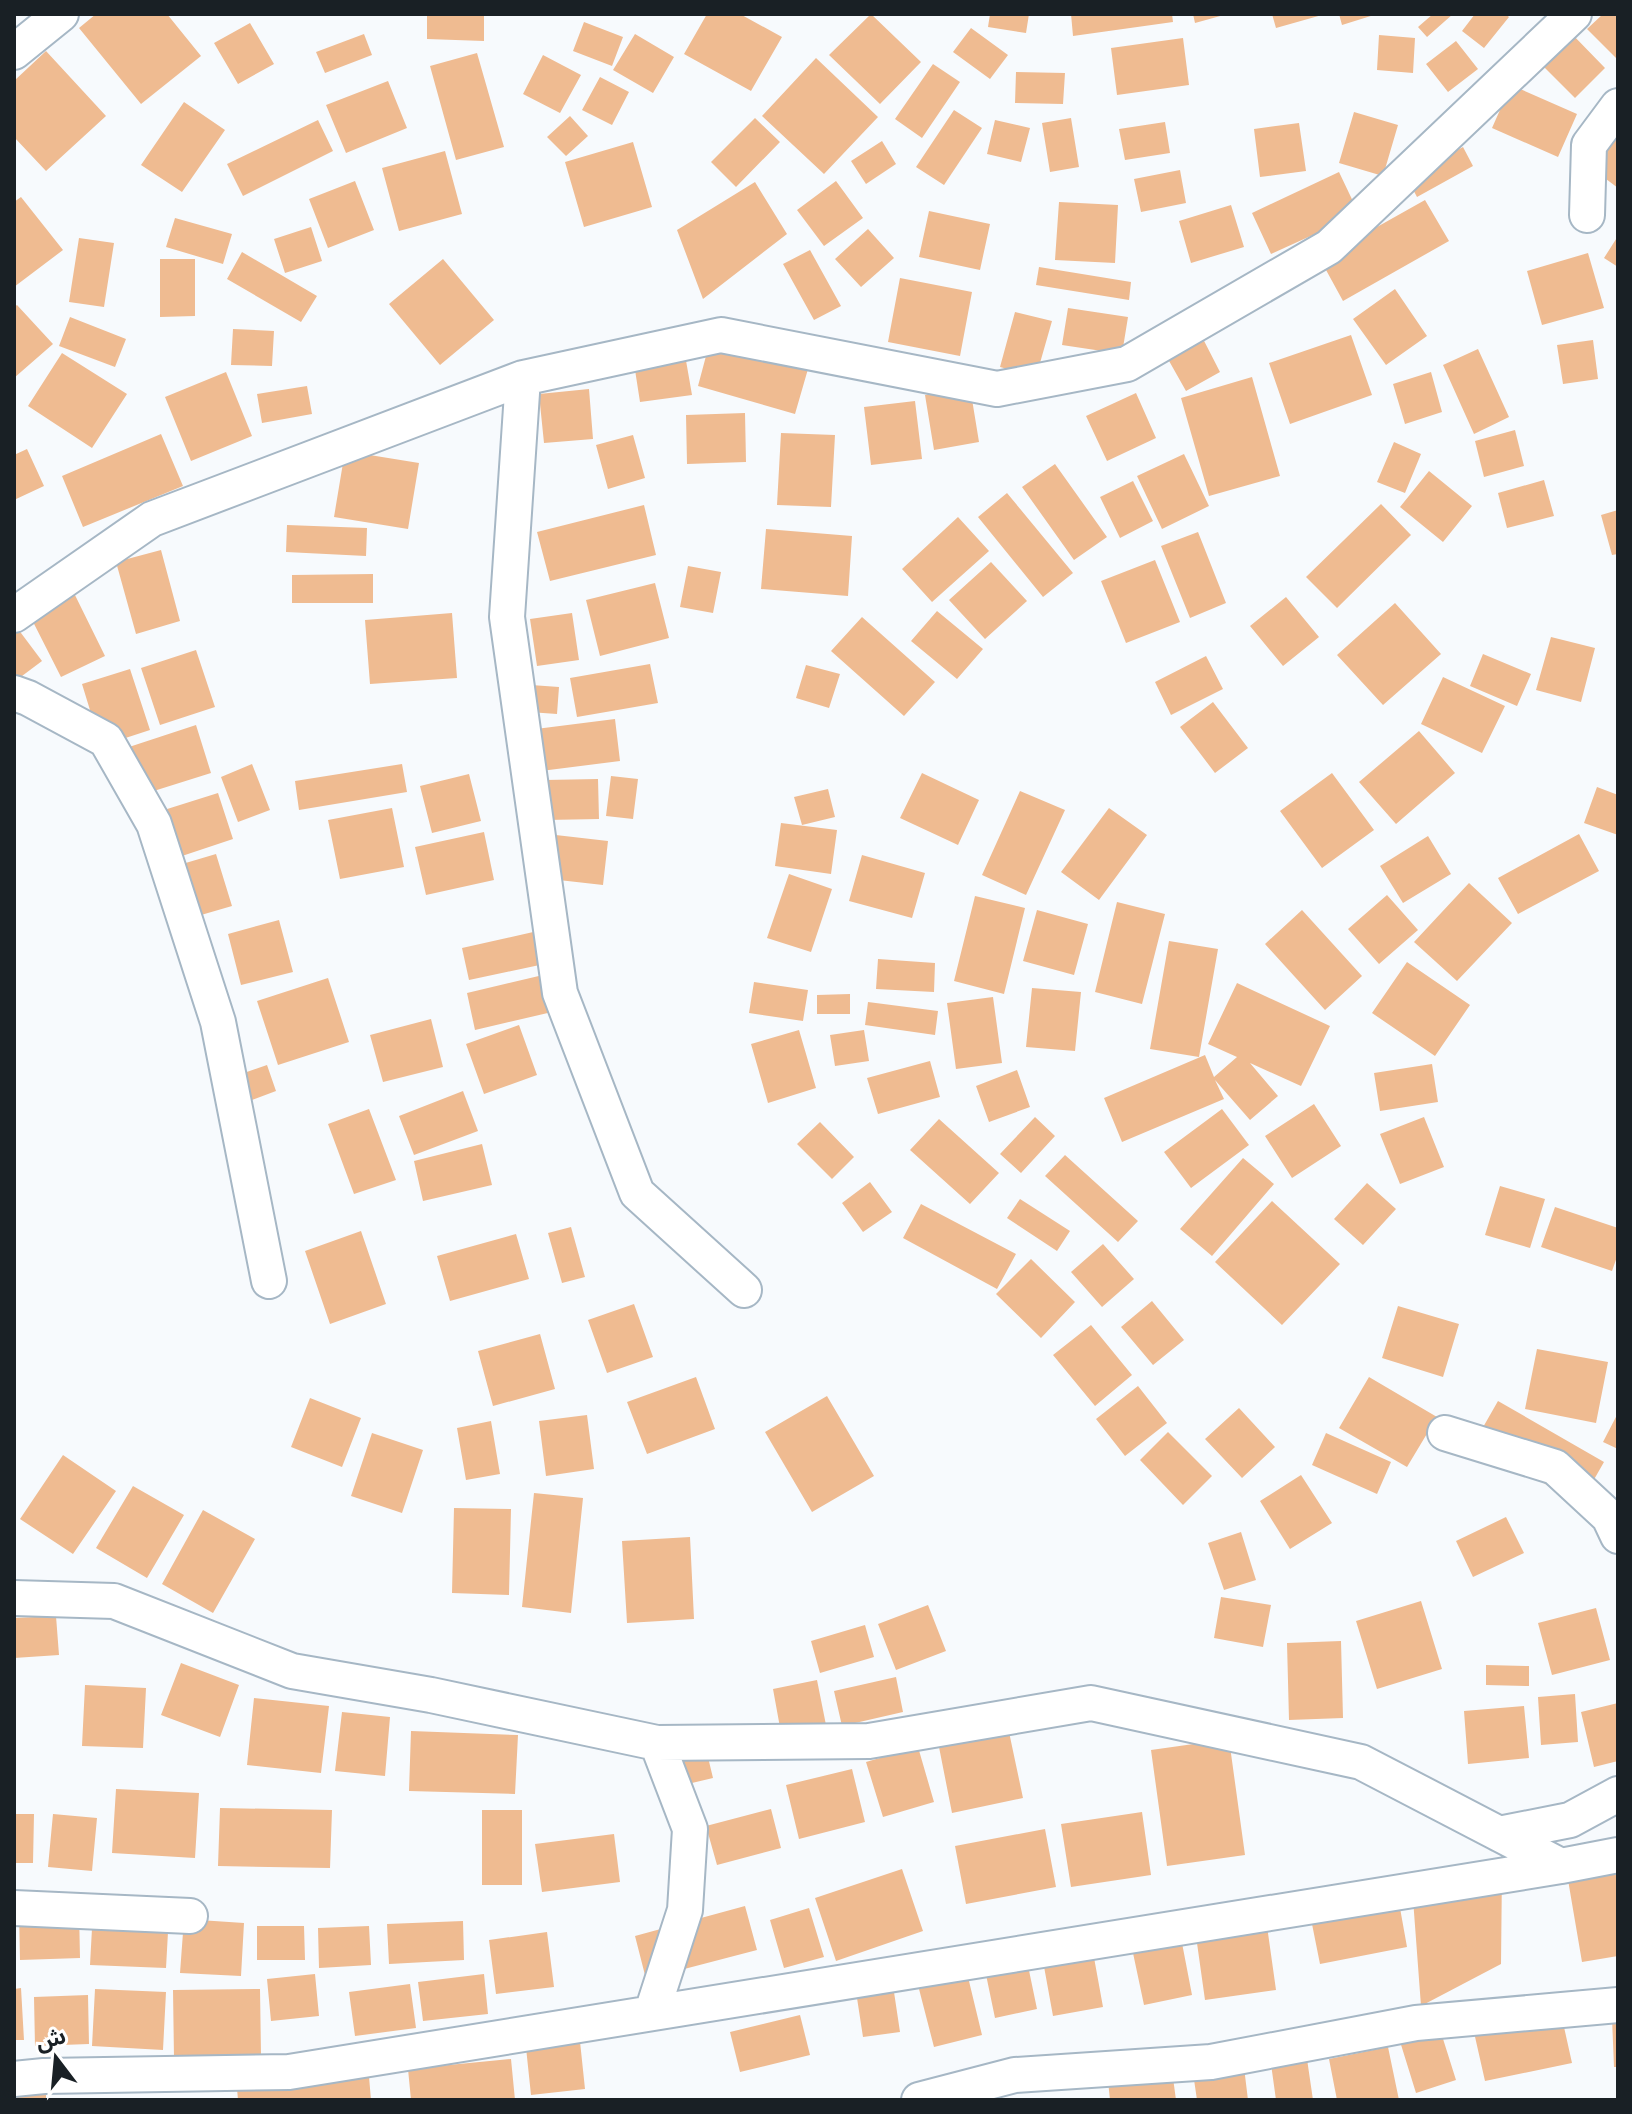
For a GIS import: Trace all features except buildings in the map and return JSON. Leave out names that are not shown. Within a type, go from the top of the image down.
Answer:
[{"type":"street","points":[[14,52],[61,14]]},
{"type":"street","points":[[14,615],[152,519],[523,378],[721,335],[997,389],[1127,364],[1329,247],[1574,14]]},
{"type":"street","points":[[1587,215],[1589,145],[1618,106]]},
{"type":"street","points":[[523,378],[507,617],[560,993],[637,1193],[744,1290]]},
{"type":"street","points":[[14,693],[106,740],[154,824],[218,1022],[269,1281]]},
{"type":"street","points":[[1445,1433],[1555,1467],[1609,1517],[1618,1536]]},
{"type":"street","points":[[14,1598],[114,1601],[292,1671],[431,1695],[657,1743],[869,1741],[1091,1703],[1361,1762],[1561,1866]]},
{"type":"street","points":[[652,2012],[685,1910],[690,1829],[657,1743]]},
{"type":"street","points":[[1499,1834],[1570,1820],[1618,1794]]},
{"type":"street","points":[[14,2079],[44,2076],[176,2087],[289,2072],[1618,1855]]},
{"type":"street","points":[[14,1908],[190,1916]]},
{"type":"street","points":[[919,2100],[1015,2075],[1211,2062],[1416,2023],[1618,2005]]}]
